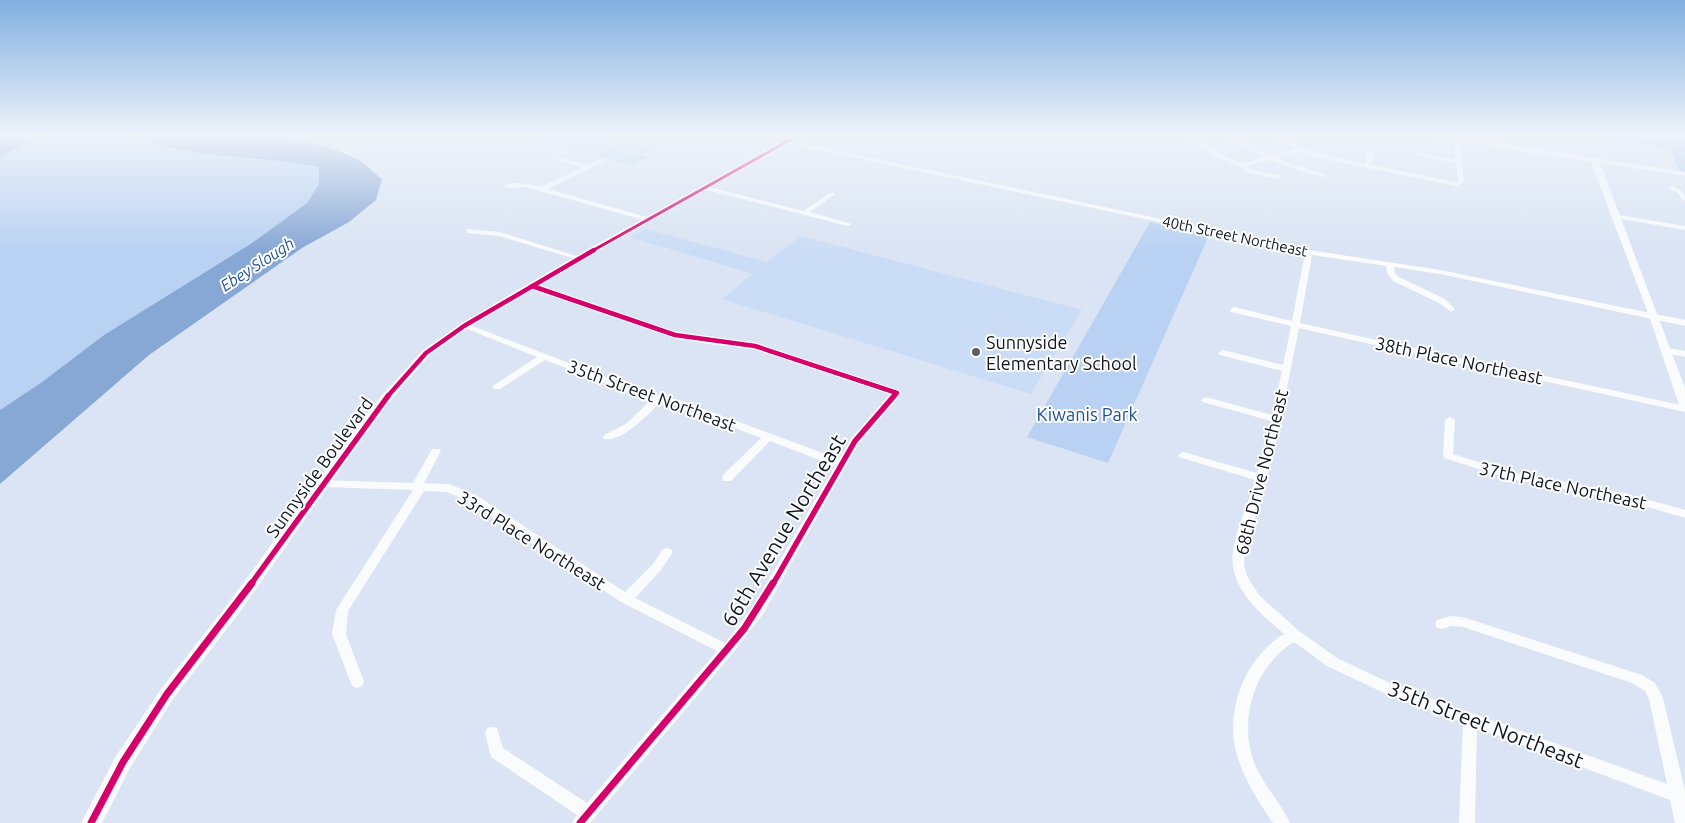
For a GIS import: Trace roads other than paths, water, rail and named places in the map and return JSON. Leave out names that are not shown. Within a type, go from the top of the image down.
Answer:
[{"type":"street","points":[[543,189],[574,174]]},
{"type":"street","name":"Sunnyside Boulevard","points":[[91,823],[123,762],[167,694],[233,609],[398,383],[426,353],[464,326],[579,258],[729,174]]},
{"type":"street","name":"40th Street Northeast","points":[[954,174],[1309,252],[1440,272],[1685,322]]},
{"type":"street","points":[[1264,174],[1279,177]]},
{"type":"street","points":[[1319,174],[1324,176]]},
{"type":"street","points":[[1412,174],[1456,184],[1461,182],[1460,174]]},
{"type":"street","points":[[1600,174],[1667,351],[1685,405]]},
{"type":"street","points":[[506,186],[526,185],[650,218]]},
{"type":"street","points":[[705,188],[848,224]]},
{"type":"street","points":[[1671,188],[1680,192],[1685,199]]},
{"type":"street","points":[[804,213],[832,194]]},
{"type":"street","points":[[1616,216],[1685,228]]},
{"type":"street","points":[[470,231],[500,234],[579,258]]},
{"type":"street","name":"68th Drive Northeast","points":[[1294,635],[1265,609],[1246,586],[1240,572],[1239,552],[1261,478],[1286,369],[1309,252]]},
{"type":"street","points":[[1390,264],[1391,273],[1396,279],[1442,301],[1451,309]]},
{"type":"street","name":"66th Avenue Northeast","points":[[532,286],[675,335],[707,342],[761,348],[897,393],[855,441],[840,464],[758,610],[727,650],[584,818]]},
{"type":"street","name":"38th Place Northeast","points":[[1234,310],[1685,409]]},
{"type":"street","name":"35th Street Northeast","points":[[464,326],[642,394],[679,403],[840,464]]},
{"type":"street","points":[[1667,351],[1685,354]]},
{"type":"street","points":[[1223,353],[1286,369]]},
{"type":"street","points":[[497,387],[544,356]]},
{"type":"street","points":[[608,437],[630,426],[659,398]]},
{"type":"street","points":[[1206,400],[1274,419]]},
{"type":"street","name":"37th Place Northeast","points":[[1450,420],[1448,456],[1477,468],[1543,484],[1617,495],[1685,514]]},
{"type":"street","points":[[727,478],[768,437]]},
{"type":"street","points":[[357,682],[339,634],[342,610],[418,487],[436,451]]},
{"type":"street","points":[[1183,455],[1261,478]]},
{"type":"street","name":"33rd Place Northeast","points":[[324,483],[449,488],[472,498],[626,599],[727,650]]},
{"type":"street","points":[[626,599],[657,567],[667,552]]},
{"type":"street","points":[[1442,624],[1450,621],[1464,622],[1637,679],[1650,687],[1656,698],[1681,797],[1683,823]]},
{"type":"street","points":[[1282,823],[1259,789],[1244,755],[1240,722],[1248,691],[1259,666],[1272,650],[1294,635]]},
{"type":"street","name":"35th Street Northeast","points":[[1294,635],[1332,662],[1387,688],[1681,797]]},
{"type":"street","points":[[1467,823],[1470,797],[1470,719]]},
{"type":"street","points":[[492,733],[496,752],[584,818]]},
{"type":"water","name":"Ebey Slough","points":[[319,174],[376,174],[382,179],[376,200],[349,222],[302,248],[149,355],[0,484],[0,410],[42,382],[104,335],[252,243],[307,203],[319,184]]},
{"type":"place","name":"Sunnyside Elementary School","points":[[976,352]]},
{"type":"park label","name":"Kiwanis Park","points":[[1087,414]]}]
